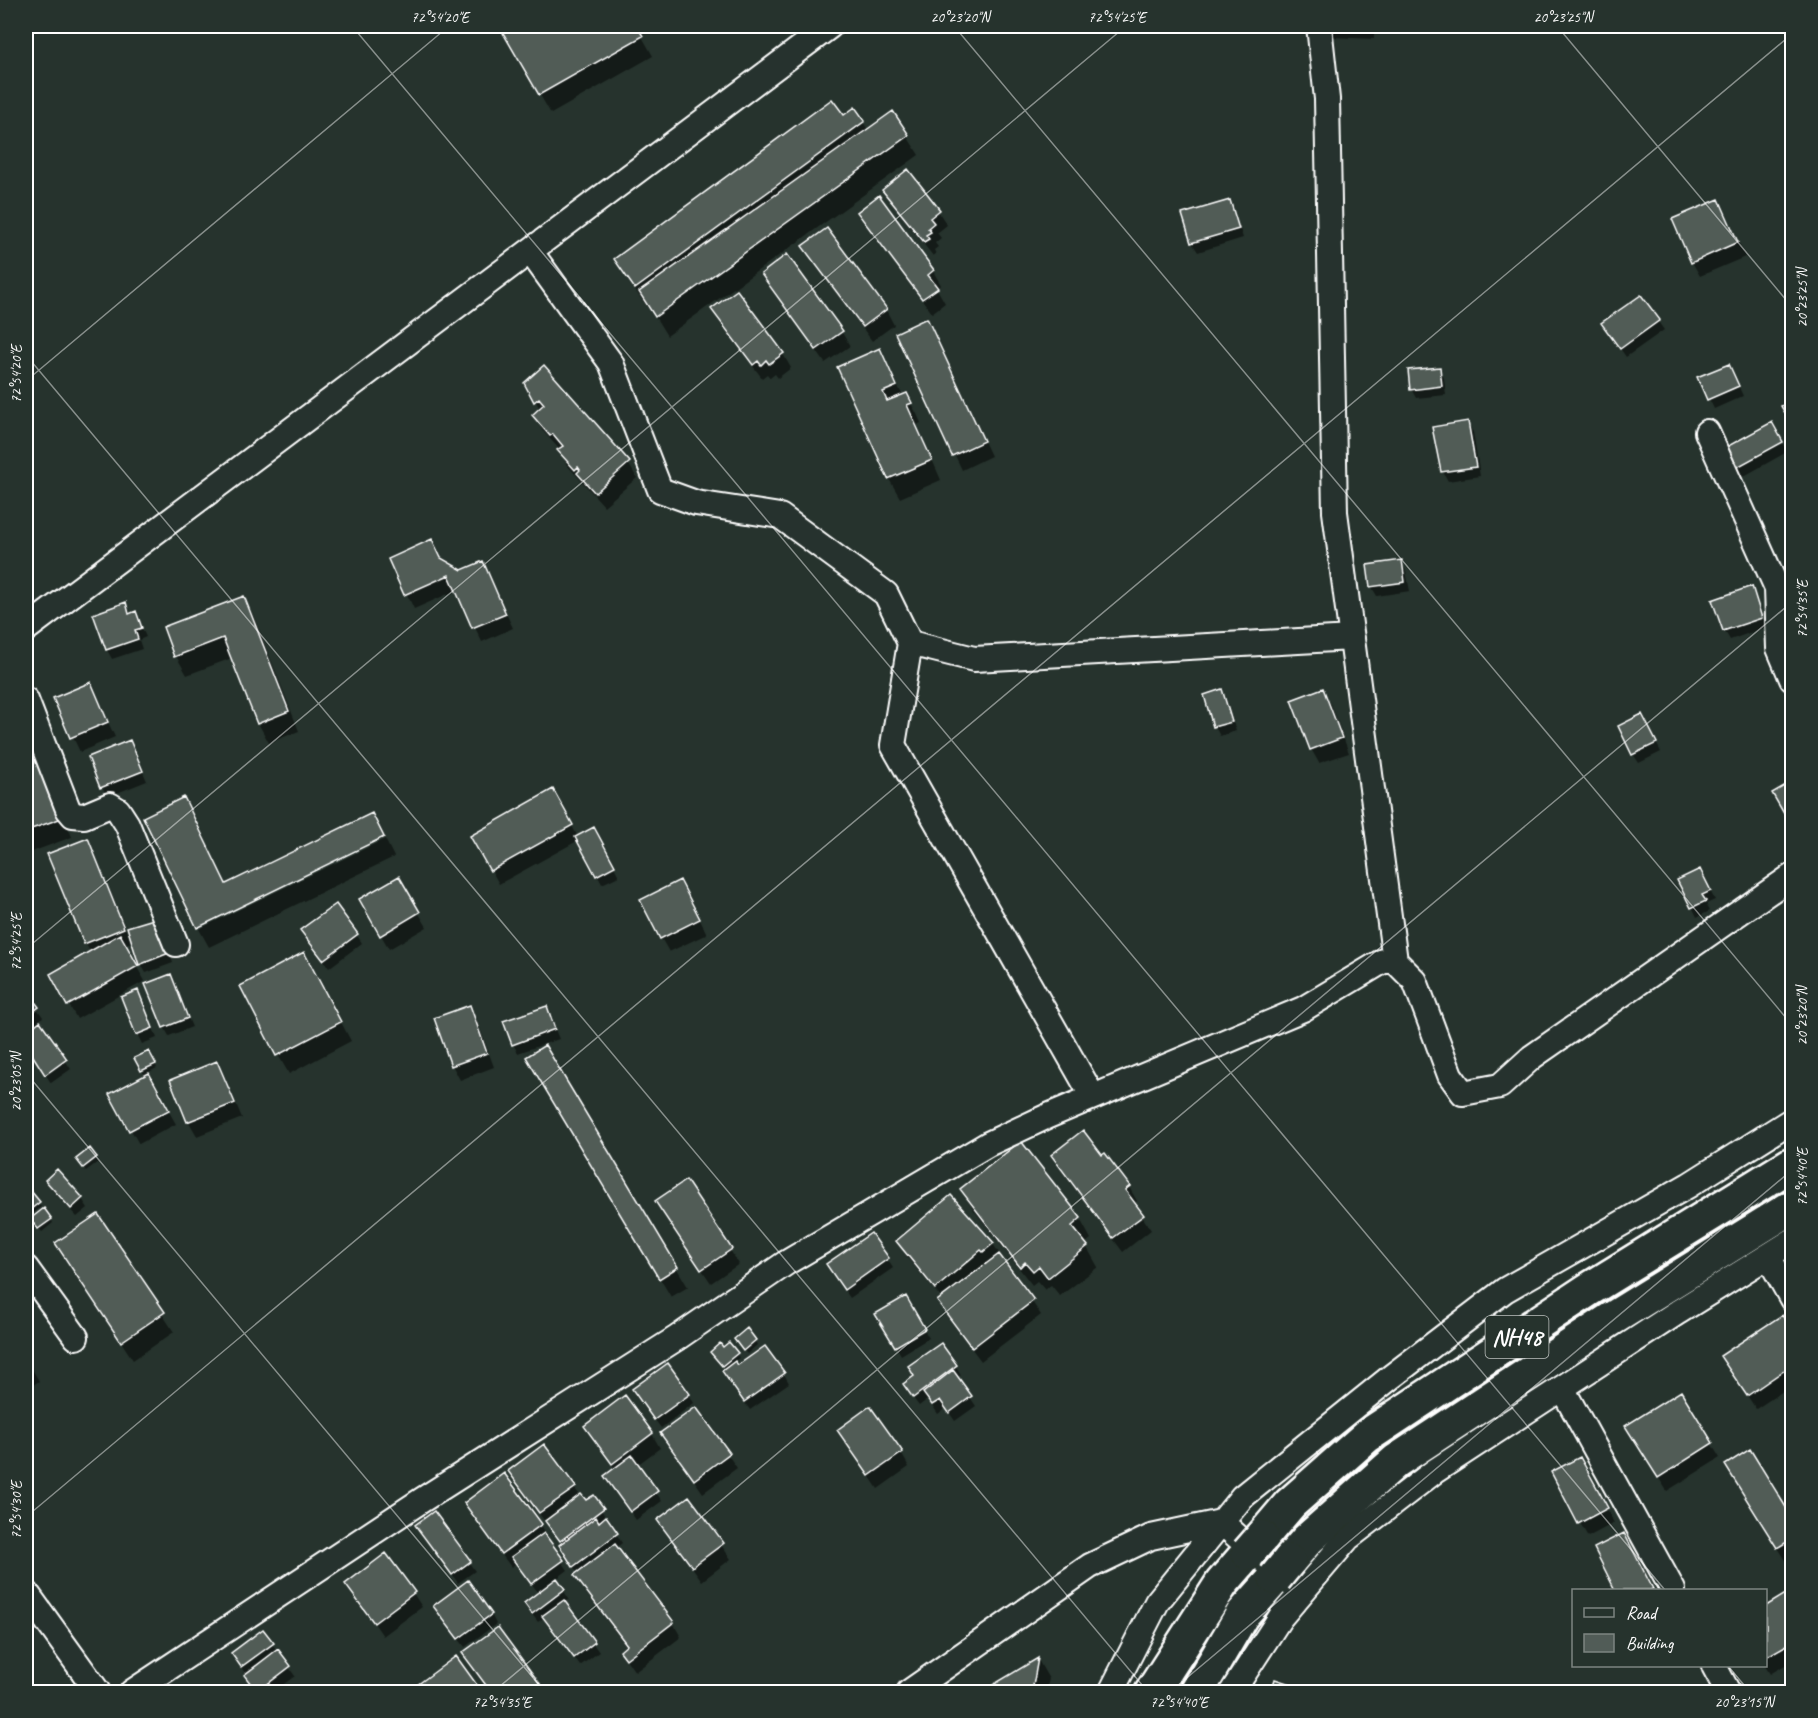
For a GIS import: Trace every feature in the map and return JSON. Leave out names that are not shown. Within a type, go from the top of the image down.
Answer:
[{"type":"highway","name":"NH48","points":[[1152,1692],[1222,1583],[1290,1504],[1367,1436],[1588,1290],[1792,1164]]},
{"type":"highway","name":"NH48","points":[[1197,1692],[1242,1615],[1289,1577],[1307,1540],[1396,1461],[1610,1320],[1792,1207]]},
{"type":"street","points":[[26,629],[830,26]]},
{"type":"street","points":[[1319,26],[1327,99],[1335,512],[1395,960],[1414,981],[1450,1075],[1463,1093],[1500,1086],[1532,1057],[1792,876]]},
{"type":"street","points":[[530,251],[611,363],[660,490],[696,503],[780,516],[886,594],[910,643],[893,745],[1093,1097]]},
{"type":"street","points":[[1707,432],[1777,588],[1779,648],[1792,679]]},
{"type":"street","points":[[910,643],[974,659],[1352,638]]},
{"type":"street","points":[[26,700],[68,809],[74,815],[84,816],[110,805],[118,810],[176,944]]},
{"type":"street","points":[[132,1692],[422,1500],[677,1338],[786,1263],[988,1144],[1093,1097],[1303,1009],[1383,962],[1395,960]]},
{"type":"street","points":[[1111,1692],[1157,1602],[1242,1497],[1391,1377],[1505,1290],[1689,1185],[1792,1120]]},
{"type":"street","points":[[1232,1692],[1280,1618],[1289,1577],[1348,1538],[1435,1471],[1792,1240]]},
{"type":"street","points":[[1768,1256],[1792,1299]]},
{"type":"street","points":[[26,1268],[76,1337]]},
{"type":"street","points":[[1562,1388],[1672,1589]]},
{"type":"street","points":[[1221,1522],[1289,1577]]},
{"type":"street","points":[[909,1692],[1090,1566],[1151,1537],[1221,1522]]},
{"type":"street","points":[[26,1592],[98,1692]]},
{"type":"street","points":[[1715,1667],[1728,1692]]},
{"type":"building","points":[[499,26],[637,26],[643,36],[539,95]]},
{"type":"building","points":[[1325,26],[1369,26],[1369,30],[1325,28]]},
{"type":"building","points":[[832,99],[844,115],[855,107],[865,121],[635,289],[614,259]]},
{"type":"building","points":[[893,111],[909,135],[655,317],[639,292]]},
{"type":"building","points":[[908,169],[940,210],[930,218],[934,223],[928,228],[931,232],[926,235],[929,239],[924,242],[882,190]]},
{"type":"building","points":[[879,195],[934,270],[928,275],[938,288],[922,299],[857,212]]},
{"type":"building","points":[[1719,199],[1738,242],[1691,263],[1672,219]]},
{"type":"building","points":[[1230,200],[1239,229],[1191,243],[1182,214]]},
{"type":"building","points":[[827,228],[887,309],[863,327],[802,246]]},
{"type":"building","points":[[787,254],[843,331],[816,350],[761,274]]},
{"type":"building","points":[[737,290],[784,353],[769,364],[766,360],[761,365],[758,361],[753,365],[711,309]]},
{"type":"building","points":[[1641,295],[1660,320],[1620,349],[1601,323]]},
{"type":"building","points":[[927,318],[984,441],[952,456],[895,333]]},
{"type":"building","points":[[880,348],[897,386],[883,392],[887,401],[907,393],[912,403],[907,405],[932,460],[888,479],[837,367]]},
{"type":"building","points":[[1729,364],[1739,386],[1707,400],[1697,377]]},
{"type":"building","points":[[544,365],[630,462],[595,493],[577,473],[580,470],[578,467],[575,470],[557,450],[563,446],[553,434],[550,436],[532,415],[544,404],[539,398],[534,402],[524,383]]},
{"type":"building","points":[[1440,367],[1442,386],[1410,390],[1408,370]]},
{"type":"building","points":[[1792,400],[1792,425],[1781,406]]},
{"type":"building","points":[[1468,421],[1476,467],[1441,472],[1432,427]]},
{"type":"building","points":[[1772,422],[1783,442],[1730,471],[1719,451]]},
{"type":"building","points":[[432,539],[441,558],[462,570],[483,561],[506,614],[472,628],[449,575],[404,595],[388,559]]},
{"type":"building","points":[[1402,560],[1405,582],[1370,587],[1367,565]]},
{"type":"building","points":[[1792,568],[1792,599],[1787,602],[1776,575]]},
{"type":"building","points":[[1752,586],[1762,618],[1723,631],[1712,600]]},
{"type":"building","points":[[244,596],[289,711],[257,724],[223,638],[174,657],[163,627]]},
{"type":"building","points":[[126,602],[129,614],[136,611],[142,628],[135,630],[138,639],[106,650],[93,614]]},
{"type":"building","points":[[91,682],[108,722],[70,738],[53,698]]},
{"type":"building","points":[[1323,688],[1342,738],[1310,750],[1291,700]]},
{"type":"building","points":[[1222,689],[1232,722],[1213,727],[1204,695]]},
{"type":"building","points":[[1642,714],[1657,743],[1632,755],[1618,726]]},
{"type":"building","points":[[26,721],[62,818],[26,831]]},
{"type":"building","points":[[130,740],[143,771],[100,788],[88,757]]},
{"type":"building","points":[[1791,782],[1792,823],[1790,824],[1772,793]]},
{"type":"building","points":[[553,789],[573,825],[490,871],[470,836]]},
{"type":"building","points":[[184,797],[226,884],[372,813],[384,837],[197,928],[143,817]]},
{"type":"building","points":[[594,827],[615,866],[596,876],[575,837]]},
{"type":"building","points":[[88,838],[124,928],[84,944],[47,854]]},
{"type":"building","points":[[1700,869],[1711,891],[1702,895],[1706,901],[1691,908],[1677,880]]},
{"type":"building","points":[[399,876],[420,912],[380,936],[359,899]]},
{"type":"building","points":[[680,880],[700,919],[660,939],[640,900]]},
{"type":"building","points":[[336,904],[358,934],[323,960],[300,930]]},
{"type":"building","points":[[157,918],[169,953],[139,965],[127,927]]},
{"type":"building","points":[[120,934],[138,966],[67,1006],[50,974]]},
{"type":"building","points":[[304,952],[341,1022],[276,1056],[240,986]]},
{"type":"building","points":[[171,974],[188,1018],[163,1028],[145,984]]},
{"type":"building","points":[[26,990],[39,1007],[26,1017]]},
{"type":"building","points":[[138,990],[153,1028],[136,1035],[121,997]]},
{"type":"building","points":[[470,1005],[487,1053],[451,1066],[434,1018]]},
{"type":"building","points":[[547,1006],[555,1029],[512,1045],[503,1021]]},
{"type":"building","points":[[40,1021],[67,1059],[45,1075],[26,1045],[26,1032]]},
{"type":"building","points":[[545,1045],[678,1267],[659,1279],[526,1057]]},
{"type":"building","points":[[149,1051],[156,1064],[141,1071],[134,1058]]},
{"type":"building","points":[[217,1061],[235,1103],[187,1122],[170,1080]]},
{"type":"building","points":[[149,1073],[169,1110],[129,1131],[109,1094]]},
{"type":"building","points":[[1083,1130],[1102,1155],[1105,1153],[1130,1186],[1125,1190],[1144,1215],[1113,1238],[1051,1155]]},
{"type":"building","points":[[1021,1141],[1081,1218],[1072,1226],[1088,1246],[1048,1278],[1039,1266],[1033,1271],[1025,1262],[1020,1267],[960,1189]]},
{"type":"building","points":[[90,1148],[97,1157],[83,1168],[76,1159]]},
{"type":"building","points":[[57,1169],[83,1198],[71,1209],[45,1180]]},
{"type":"building","points":[[686,1180],[732,1249],[701,1270],[655,1201]]},
{"type":"building","points":[[31,1191],[40,1202],[26,1213],[26,1196]]},
{"type":"building","points":[[951,1195],[994,1243],[983,1252],[981,1250],[935,1289],[896,1241]]},
{"type":"building","points":[[44,1208],[52,1219],[38,1229],[30,1219]]},
{"type":"building","points":[[98,1214],[165,1312],[121,1342],[55,1243]]},
{"type":"building","points":[[871,1233],[889,1258],[844,1290],[826,1264]]},
{"type":"building","points":[[999,1254],[1034,1300],[972,1348],[937,1301]]},
{"type":"building","points":[[906,1296],[925,1329],[895,1347],[875,1314]]},
{"type":"building","points":[[1782,1315],[1792,1331],[1792,1365],[1747,1396],[1720,1356]]},
{"type":"building","points":[[747,1328],[756,1340],[743,1351],[734,1339]]},
{"type":"building","points":[[729,1342],[738,1353],[722,1366],[710,1352],[720,1343],[723,1347]]},
{"type":"building","points":[[941,1343],[957,1365],[913,1398],[903,1384],[914,1376],[908,1366]]},
{"type":"building","points":[[765,1346],[785,1373],[744,1402],[722,1371],[735,1361],[738,1365]]},
{"type":"building","points":[[668,1363],[690,1394],[654,1420],[632,1389]]},
{"type":"building","points":[[953,1370],[972,1396],[949,1413],[940,1400],[932,1405],[923,1393]]},
{"type":"building","points":[[1681,1391],[1713,1443],[1658,1478],[1625,1426]]},
{"type":"building","points":[[625,1395],[653,1433],[612,1464],[584,1426]]},
{"type":"building","points":[[870,1406],[903,1452],[869,1476],[837,1430]]},
{"type":"building","points":[[696,1407],[730,1453],[694,1480],[660,1433]]},
{"type":"building","points":[[544,1444],[576,1487],[539,1513],[508,1471]]},
{"type":"building","points":[[1750,1449],[1792,1517],[1792,1539],[1777,1548],[1725,1465]]},
{"type":"building","points":[[632,1455],[658,1491],[630,1512],[604,1476]]},
{"type":"building","points":[[1580,1457],[1608,1508],[1578,1524],[1551,1472]]},
{"type":"building","points":[[504,1473],[542,1524],[501,1554],[464,1503]]},
{"type":"building","points":[[581,1494],[586,1500],[594,1495],[604,1508],[560,1541],[545,1521]]},
{"type":"building","points":[[689,1496],[724,1543],[692,1567],[657,1520]]},
{"type":"building","points":[[434,1511],[471,1561],[452,1575],[415,1525]]},
{"type":"building","points":[[606,1516],[618,1533],[573,1567],[559,1545],[596,1517],[599,1522]]},
{"type":"building","points":[[544,1533],[564,1560],[531,1584],[511,1557]]},
{"type":"building","points":[[1624,1533],[1653,1589],[1614,1589],[1594,1548]]},
{"type":"building","points":[[615,1544],[674,1622],[626,1659],[620,1651],[627,1645],[574,1575]]},
{"type":"building","points":[[386,1553],[415,1592],[374,1623],[345,1584]]},
{"type":"building","points":[[557,1578],[565,1589],[532,1614],[524,1603]]},
{"type":"building","points":[[468,1580],[492,1614],[458,1639],[433,1606]]},
{"type":"building","points":[[1792,1590],[1792,1642],[1767,1656],[1767,1605]]},
{"type":"building","points":[[564,1600],[595,1642],[574,1658],[542,1616]]},
{"type":"building","points":[[498,1627],[546,1692],[491,1692],[462,1653]]},
{"type":"building","points":[[263,1629],[274,1643],[241,1667],[231,1653]]},
{"type":"building","points":[[278,1649],[291,1666],[257,1692],[244,1675]]},
{"type":"building","points":[[456,1656],[482,1692],[423,1692],[417,1685]]},
{"type":"building","points":[[1038,1658],[1032,1692],[981,1692]]},
{"type":"building","points":[[1275,1679],[1309,1690],[1308,1692],[1271,1692]]}]
